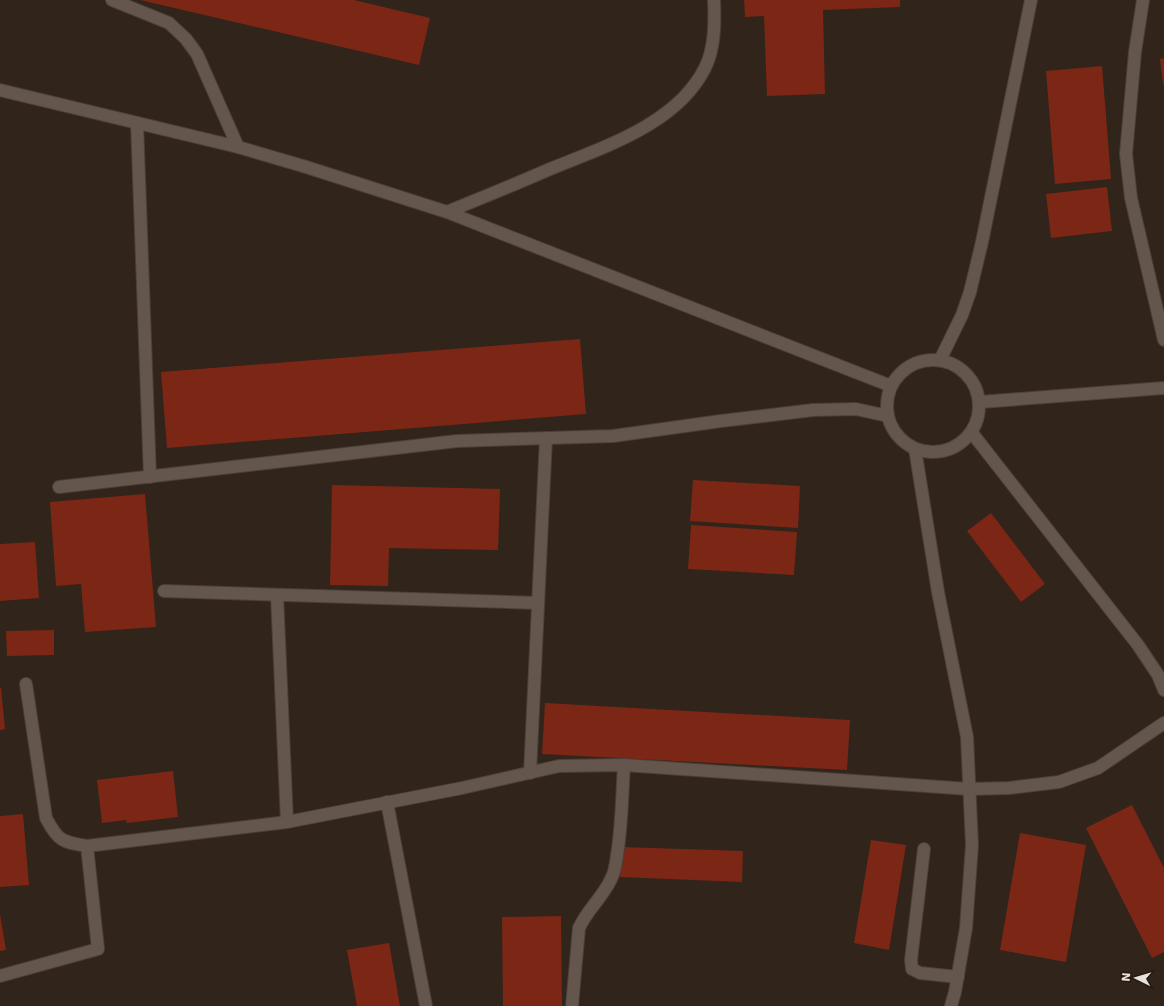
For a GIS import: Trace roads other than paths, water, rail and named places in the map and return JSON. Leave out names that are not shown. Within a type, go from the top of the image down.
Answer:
[{"type":"lane","points":[[112,0],[169,23],[186,38],[198,54],[238,148]]},
{"type":"lane","points":[[447,212],[616,142],[668,112],[689,92],[705,68],[712,48],[715,17],[714,0]]},
{"type":"lane","points":[[940,360],[962,315],[970,292],[982,242],[1031,0]]},
{"type":"lane","points":[[1143,0],[1134,52],[1126,154],[1131,198],[1164,340]]},
{"type":"lane","points":[[0,90],[238,148],[303,166],[447,212],[891,386]]},
{"type":"lane","points":[[137,123],[150,477]]},
{"type":"lane","points":[[925,360],[940,360],[954,364],[967,374],[976,387],[980,402],[978,418],[972,432],[960,444],[946,451],[930,453],[915,449],[902,441],[893,430],[888,416],[887,401],[891,386],[899,374],[911,365],[925,360]]},
{"type":"lane","points":[[980,402],[1164,388]]},
{"type":"lane","points":[[59,487],[457,441],[613,436],[720,421],[833,409],[856,409],[888,416]]},
{"type":"lane","points":[[972,432],[1138,645],[1158,675],[1164,690]]},
{"type":"lane","points":[[530,773],[546,438]]},
{"type":"lane","points":[[915,449],[938,592],[967,737],[972,845],[966,928],[958,978],[951,1006]]},
{"type":"lane","points":[[164,591],[538,603]]},
{"type":"lane","points":[[277,595],[287,822]]},
{"type":"lane","points":[[26,684],[46,818],[55,835],[70,843],[87,846],[287,822],[559,766],[624,765],[969,790],[1008,788],[1059,782],[1098,768],[1164,722]]},
{"type":"lane","points":[[572,1006],[579,928],[584,917],[602,895],[612,879],[616,862],[619,841],[624,765]]},
{"type":"lane","points":[[387,802],[426,1006]]},
{"type":"lane","points":[[0,976],[98,949],[87,846]]},
{"type":"lane","points":[[924,849],[911,960],[912,969],[920,973],[958,978]]}]
